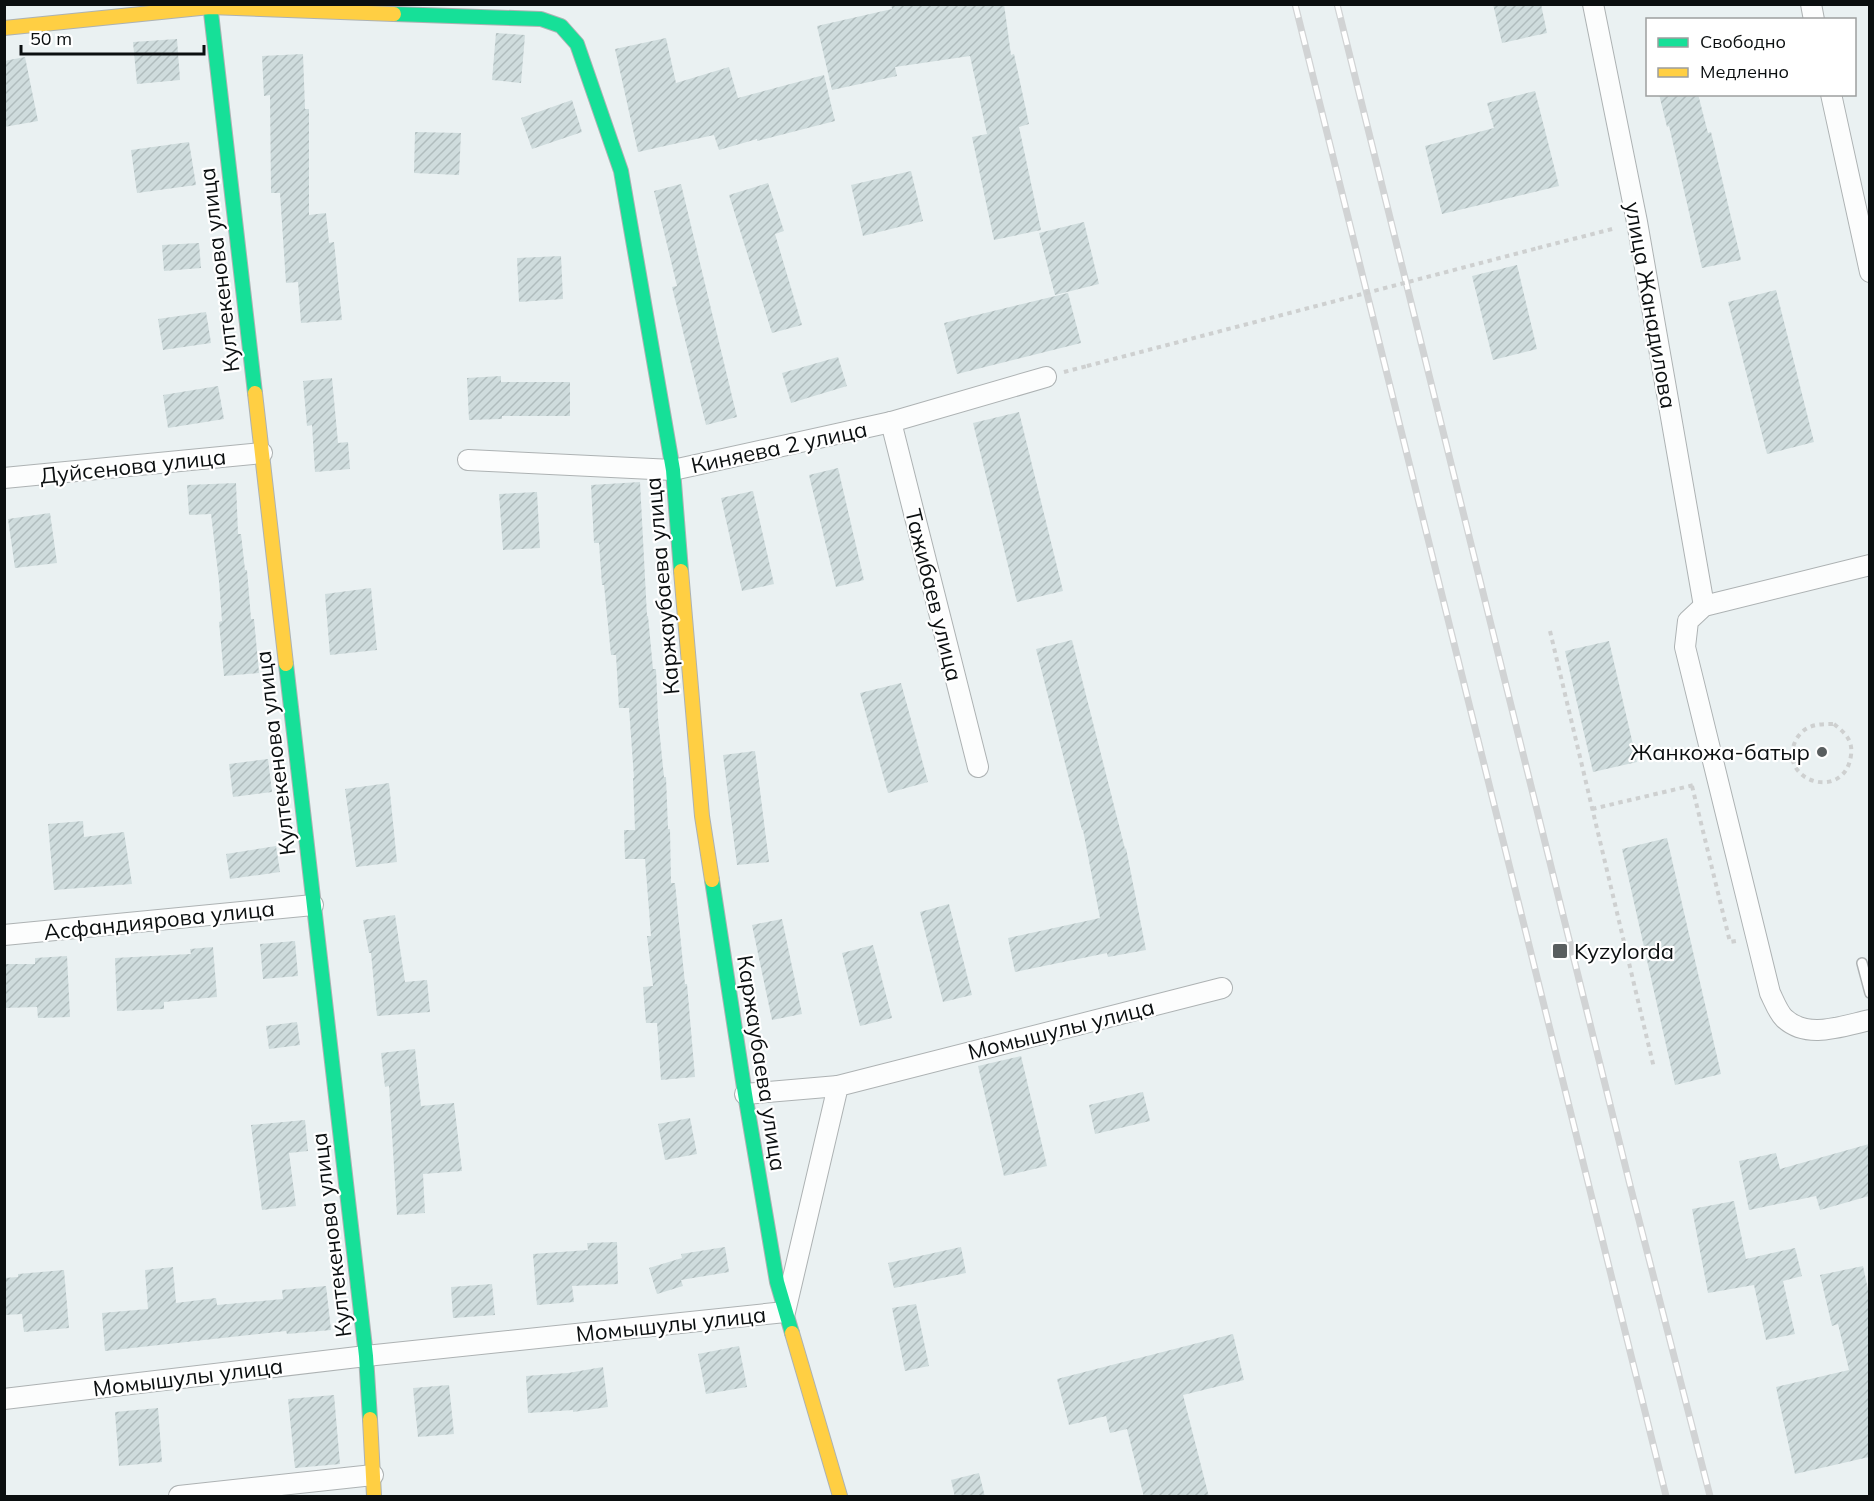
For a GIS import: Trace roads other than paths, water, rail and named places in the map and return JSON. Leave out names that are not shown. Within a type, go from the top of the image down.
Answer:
[{"type":"street","name":"улица Жанадилова","points":[[1593,4],[1637,222],[1704,606]]},
{"type":"street","name":"Каржаубаева улица","points":[[4,28],[210,6],[541,19],[561,26],[577,44],[621,171],[673,470],[702,816],[777,1282],[840,1497]]},
{"type":"street","name":"Култекенова улица","points":[[210,6],[366,1356],[374,1497]]},
{"type":"street","points":[[1831,96],[1869,272]]},
{"type":"street","name":"Киняева 2 улица","points":[[468,460],[673,470],[891,423],[1046,377]]},
{"type":"street","name":"Тажибаев улица","points":[[891,423],[978,767]]},
{"type":"street","name":"Дуйсенова улица","points":[[4,478],[262,453]]},
{"type":"street","points":[[1869,565],[1704,606],[1688,621],[1685,646],[1770,993],[1783,1017],[1800,1028],[1822,1030],[1869,1020]]},
{"type":"street","name":"Асфандиярова улица","points":[[4,935],[313,905]]},
{"type":"street","name":"Момышулы улица","points":[[4,1399],[366,1356],[784,1312],[838,1086],[1222,988]]},
{"type":"street","points":[[745,1094],[838,1086]]},
{"type":"street","points":[[179,1497],[373,1475]]},
{"type":"lane","points":[[1862,963],[1869,993]]},
{"type":"railway","points":[[1295,4],[1666,1496]]},
{"type":"railway","points":[[1337,4],[1631,1189],[1710,1496]]},
{"type":"place","name":"Жанкожа-батыр","points":[[1822,752]]},
{"type":"place","name":"Kyzylorda","points":[[1560,951]]}]
